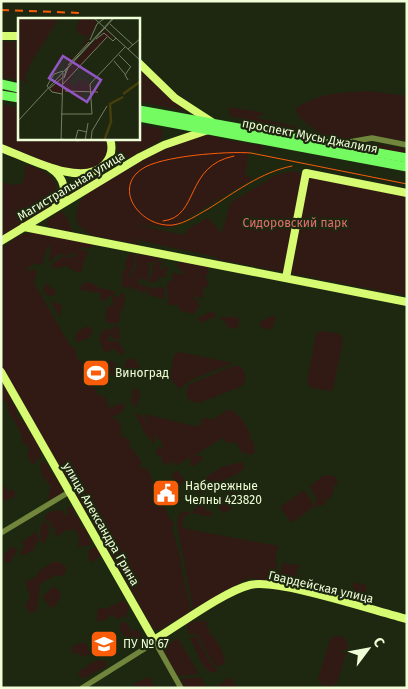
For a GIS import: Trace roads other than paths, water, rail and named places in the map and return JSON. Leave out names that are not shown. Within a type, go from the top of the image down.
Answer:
[{"type":"main road","points":[[1,84],[18,88]]},
{"type":"main road","points":[[1,95],[18,98]]},
{"type":"main road","points":[[140,110],[210,126]]},
{"type":"main road","points":[[140,117],[210,126]]},
{"type":"main road","name":"проспект Мусы Джалиля","points":[[210,126],[407,158]]},
{"type":"main road","name":"проспект Мусы Джалиля","points":[[210,126],[407,167]]},
{"type":"street","points":[[1,36],[18,36]]},
{"type":"street","points":[[140,64],[175,98],[210,126]]},
{"type":"street","name":"Магистральная улица","points":[[1,241],[148,153],[210,126]]},
{"type":"street","points":[[332,145],[372,138],[407,145]]},
{"type":"street","points":[[1,148],[45,165],[78,174],[93,172],[103,167],[111,151],[110,140]]},
{"type":"street","points":[[45,165],[59,175],[64,189],[59,204],[45,215]]},
{"type":"street","points":[[286,278],[306,173],[407,193]]},
{"type":"street","points":[[24,227],[407,302]]},
{"type":"street","name":"улица Александра Грина","points":[[1,372],[182,688]]},
{"type":"street","points":[[1,533],[69,492]]},
{"type":"street","name":"Гвардейская улица","points":[[154,640],[236,591],[256,584],[305,592],[407,619]]},
{"type":"street","points":[[82,688],[144,650],[154,640]]},
{"type":"tram line","points":[[292,166],[269,173],[196,216],[173,225],[161,224],[141,214],[134,206],[130,196],[133,177],[151,164],[194,155],[226,153],[251,153],[407,184]]},
{"type":"tram line","points":[[163,221],[175,217],[183,211],[199,180],[207,170],[218,162],[234,156]]},
{"type":"railway","points":[[1,10],[81,13]]},
{"type":"place","name":"Виноград","points":[[96,373]]},
{"type":"place","name":"Набережные Челны 423820","points":[[166,493]]},
{"type":"place","name":"ПУ № 67","points":[[104,644]]},
{"type":"park label","name":"Сидоровский парк","points":[[295,223]]}]
